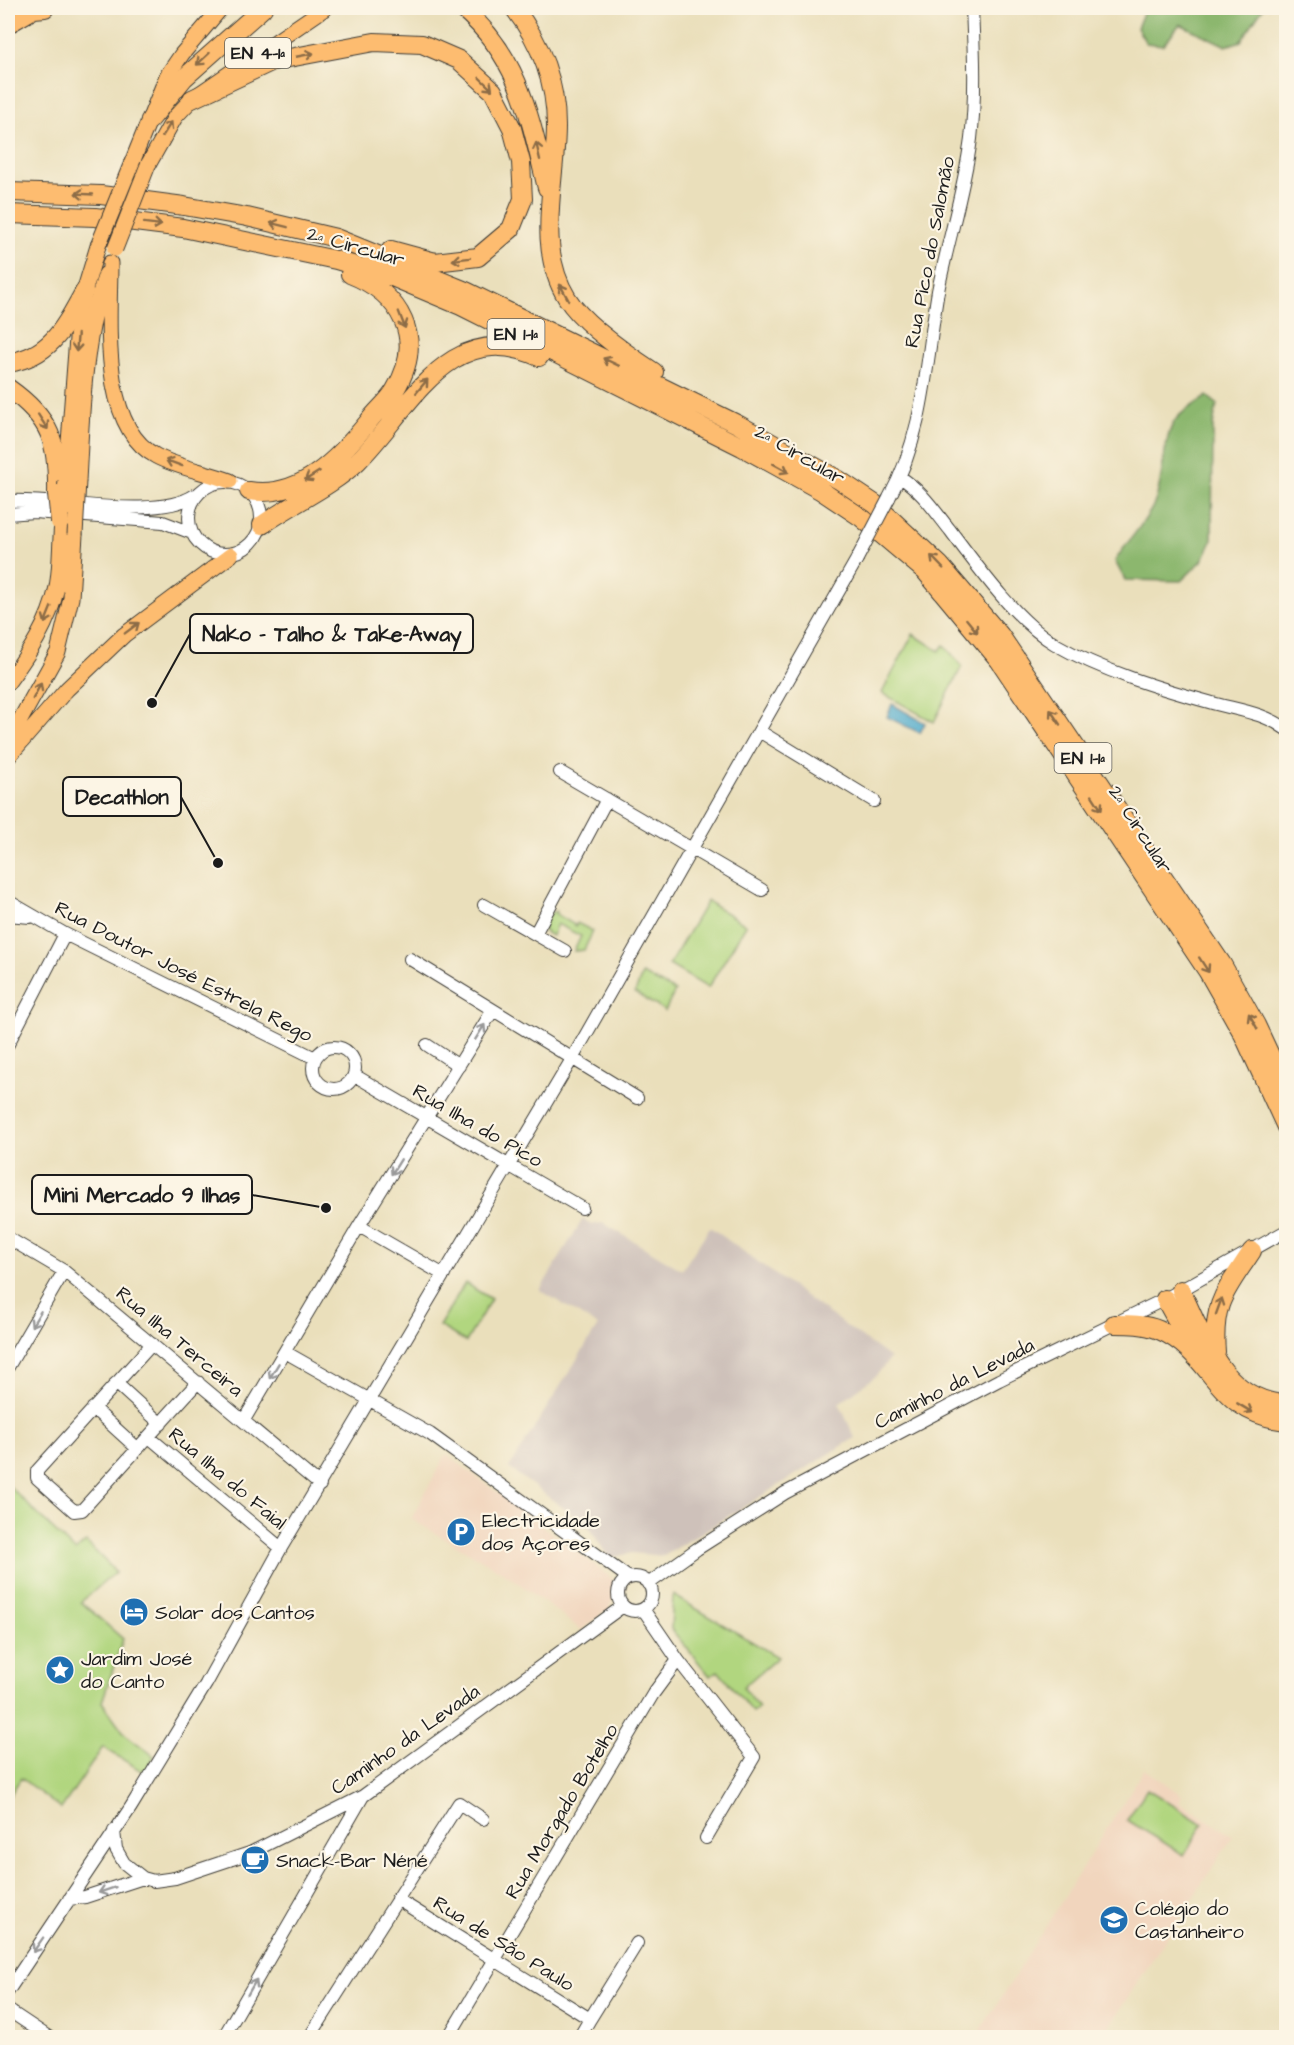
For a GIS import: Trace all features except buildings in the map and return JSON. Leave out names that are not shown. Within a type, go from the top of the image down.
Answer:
[{"type":"highway","points":[[8,24],[34,9],[45,8]]},
{"type":"highway","points":[[150,120],[184,78],[263,8]]},
{"type":"highway","points":[[462,8],[494,41],[519,83],[551,208]]},
{"type":"highway","points":[[514,8],[539,47],[550,79],[556,125],[551,208],[551,256],[557,278],[567,298],[578,311],[636,361],[739,425]]},
{"type":"highway","points":[[192,99],[273,61],[374,42],[422,44],[459,60],[493,91],[512,128],[521,162],[523,199],[511,229],[478,257],[435,262],[336,238]]},
{"type":"highway","name":"2ª Circular","points":[[8,192],[101,195],[184,206],[248,217],[336,238],[466,291],[739,425],[839,480],[875,504],[905,530],[970,598],[1000,635],[1222,964],[1256,1025],[1287,1089]]},
{"type":"highway","name":"2ª Circular","points":[[8,216],[32,214],[94,217],[183,228],[280,248],[392,277],[461,306],[772,463],[862,518],[910,557],[960,611],[999,660],[1079,775],[1208,972],[1243,1034],[1287,1127]]},
{"type":"highway","points":[[249,490],[275,493],[295,486],[322,470],[388,402],[400,380],[409,353],[408,336],[396,304],[380,289],[363,279],[280,248]]},
{"type":"highway","points":[[8,363],[36,356],[54,341],[84,292]]},
{"type":"highway","points":[[262,525],[356,462],[427,380],[446,363],[464,352],[482,347],[522,349],[686,427],[710,432]]},
{"type":"highway","points":[[8,388],[39,416],[50,434],[67,485],[65,527]]},
{"type":"highway","points":[[1216,1363],[1214,1327],[1218,1304],[1252,1251]]},
{"type":"highway","points":[[1173,1294],[1197,1356],[1209,1376],[1233,1401],[1254,1414],[1287,1420]]},
{"type":"highway","points":[[1173,1294],[1216,1363],[1241,1390],[1259,1400],[1287,1404]]},
{"type":"highway","points":[[1114,1324],[1159,1330],[1197,1356]]},
{"type":"main road","name":"EN 4-1ª","points":[[67,485],[98,296],[141,162],[150,120],[167,76],[189,44],[221,8]]},
{"type":"main road","name":"EN 4-1ª","points":[[8,682],[13,670],[40,635],[51,610],[57,585],[65,527],[77,338],[84,292],[98,246],[141,162],[175,117],[192,99],[325,8]]},
{"type":"main road","points":[[112,256],[112,363],[124,421],[142,446],[156,456],[230,481]]},
{"type":"main road","name":"EN 4-1ª","points":[[8,742],[58,652],[71,598],[65,527]]},
{"type":"main road","points":[[8,758],[67,688],[124,634],[231,555]]},
{"type":"street","name":"Rua Pico do Salomão","points":[[8,1991],[114,1831],[206,1684],[281,1548],[572,1059],[857,559],[900,477],[923,401],[939,289],[971,140],[975,77],[972,8]]},
{"type":"street","points":[[900,477],[918,488],[985,576],[1036,630],[1054,644],[1146,682],[1211,703],[1256,713],[1287,729]]},
{"type":"street","points":[[8,501],[34,500],[102,505],[165,506],[182,503],[211,483],[230,481],[249,490],[261,511],[262,525],[249,545],[231,555],[213,553],[204,548],[192,533],[188,513],[196,494]]},
{"type":"street","points":[[8,514],[34,512],[164,522],[192,533]]},
{"type":"street","points":[[759,731],[874,801]]},
{"type":"street","points":[[560,772],[762,890]]},
{"type":"street","points":[[535,934],[607,799]]},
{"type":"street","name":"Rua Doutor José Estrela Rego","points":[[8,901],[66,934],[315,1058]]},
{"type":"street","points":[[484,904],[565,951]]},
{"type":"street","name":"Rua Doutor José Estrela Rego","points":[[8,915],[36,918]]},
{"type":"street","points":[[8,1044],[66,934]]},
{"type":"street","points":[[410,959],[637,1098]]},
{"type":"street","points":[[244,1420],[359,1226],[493,1010]]},
{"type":"street","points":[[428,1045],[459,1065]]},
{"type":"street","points":[[332,1047],[346,1050],[356,1066],[354,1076],[351,1082],[339,1089],[326,1088],[315,1079],[313,1072],[315,1058],[325,1049],[332,1047]]},
{"type":"street","name":"Rua Ilha do Pico","points":[[354,1076],[582,1208]]},
{"type":"street","points":[[359,1226],[444,1275]]},
{"type":"street","name":"Caminho da Levada","points":[[648,1584],[697,1549],[785,1493],[999,1380],[1173,1294],[1287,1231]]},
{"type":"street","name":"Rua Ilha Terceira","points":[[8,1238],[64,1271],[320,1485]]},
{"type":"street","points":[[8,1367],[64,1271]]},
{"type":"street","points":[[152,1344],[36,1475],[78,1512],[198,1382]]},
{"type":"street","points":[[285,1352],[430,1434],[629,1578],[642,1578],[648,1584],[651,1598],[643,1609],[633,1611],[623,1606],[619,1598],[619,1588],[629,1578]]},
{"type":"street","points":[[116,1383],[160,1424]]},
{"type":"street","points":[[93,1408],[138,1449]]},
{"type":"street","name":"Rua Ilha do Faial","points":[[149,1437],[281,1548]]},
{"type":"street","name":"Caminho da Levada","points":[[69,1899],[85,1897],[143,1878],[154,1881],[175,1878],[224,1863],[250,1853],[363,1796],[623,1606]]},
{"type":"street","points":[[643,1609],[678,1660],[754,1758],[706,1838]]},
{"type":"street","name":"Rua Morgado Botelho","points":[[448,2037],[653,1694],[678,1660]]},
{"type":"street","points":[[223,2037],[363,1796]]},
{"type":"street","points":[[309,2037],[459,1803],[483,1819]]},
{"type":"street","points":[[114,1831],[116,1849],[124,1863],[143,1878]]},
{"type":"street","name":"Rua de São Paulo","points":[[397,1899],[590,2019]]},
{"type":"street","points":[[579,2037],[637,1943]]},
{"type":"street","points":[[8,2010],[50,2037]]},
{"type":"shaded area","name":"Electricidade dos Açores","points":[[583,1219],[592,1225],[603,1223],[682,1270],[710,1227],[890,1358],[876,1376],[839,1403],[855,1438],[664,1556],[632,1553],[609,1558],[588,1526],[509,1468],[598,1326],[540,1290]]},
{"type":"shaded area","name":"Electricidade dos Açores","points":[[446,1454],[609,1576],[612,1580],[614,1596],[609,1609],[581,1630],[509,1576],[411,1519]]},
{"type":"shaded area","name":"Colégio do Castanheiro","points":[[1144,1769],[1182,1795],[1179,1802],[1233,1836],[1102,2037],[976,2038]]},
{"type":"green space","points":[[1145,8],[1263,8],[1241,41],[1226,46],[1180,24],[1163,45],[1146,43],[1137,28]]},
{"type":"green space","points":[[1207,396],[1217,404],[1213,426],[1212,541],[1202,561],[1181,581],[1125,580],[1115,561],[1154,504],[1172,425],[1180,415]]},
{"type":"green space","points":[[913,634],[939,651],[944,645],[962,666],[934,722],[882,693]]},
{"type":"green space","points":[[707,901],[746,925],[708,988],[669,965]]},
{"type":"green space","points":[[556,911],[556,914],[576,926],[577,923],[593,931],[584,950],[574,951],[581,936],[557,924],[552,936],[545,932],[543,925],[550,913]]},
{"type":"green space","points":[[642,974],[675,991],[665,1011],[635,993]]},
{"type":"green space","points":[[465,1283],[491,1299],[466,1342],[439,1326]]},
{"type":"green space","name":"Jardim José do Canto","points":[[8,1485],[75,1551],[86,1542],[116,1572],[81,1602],[123,1639],[102,1702],[125,1734],[154,1756],[146,1774],[103,1747],[61,1809],[21,1778],[8,1798]]},
{"type":"green space","points":[[673,1595],[778,1657],[743,1687],[759,1707],[753,1712],[718,1671],[710,1676],[671,1629]]},
{"type":"green space","points":[[1147,1789],[1203,1824],[1184,1855],[1127,1820]]},
{"type":"water","points":[[892,704],[925,723],[920,733],[887,717]]},
{"type":"place","name":"Nako - Talho & Take-Away","points":[[152,703]]},
{"type":"place","name":"Decathlon","points":[[218,863]]},
{"type":"place","name":"Mini Mercado 9 Ilhas","points":[[326,1208]]},
{"type":"place","name":"Electricidade dos Açores","points":[[461,1532]]},
{"type":"place","name":"Solar dos Cantos","points":[[134,1612]]},
{"type":"place","name":"Jardim José do Canto","points":[[60,1670]]},
{"type":"place","name":"Snack-Bar Néné","points":[[255,1860]]},
{"type":"place","name":"Colégio do Castanheiro","points":[[1114,1920]]}]
